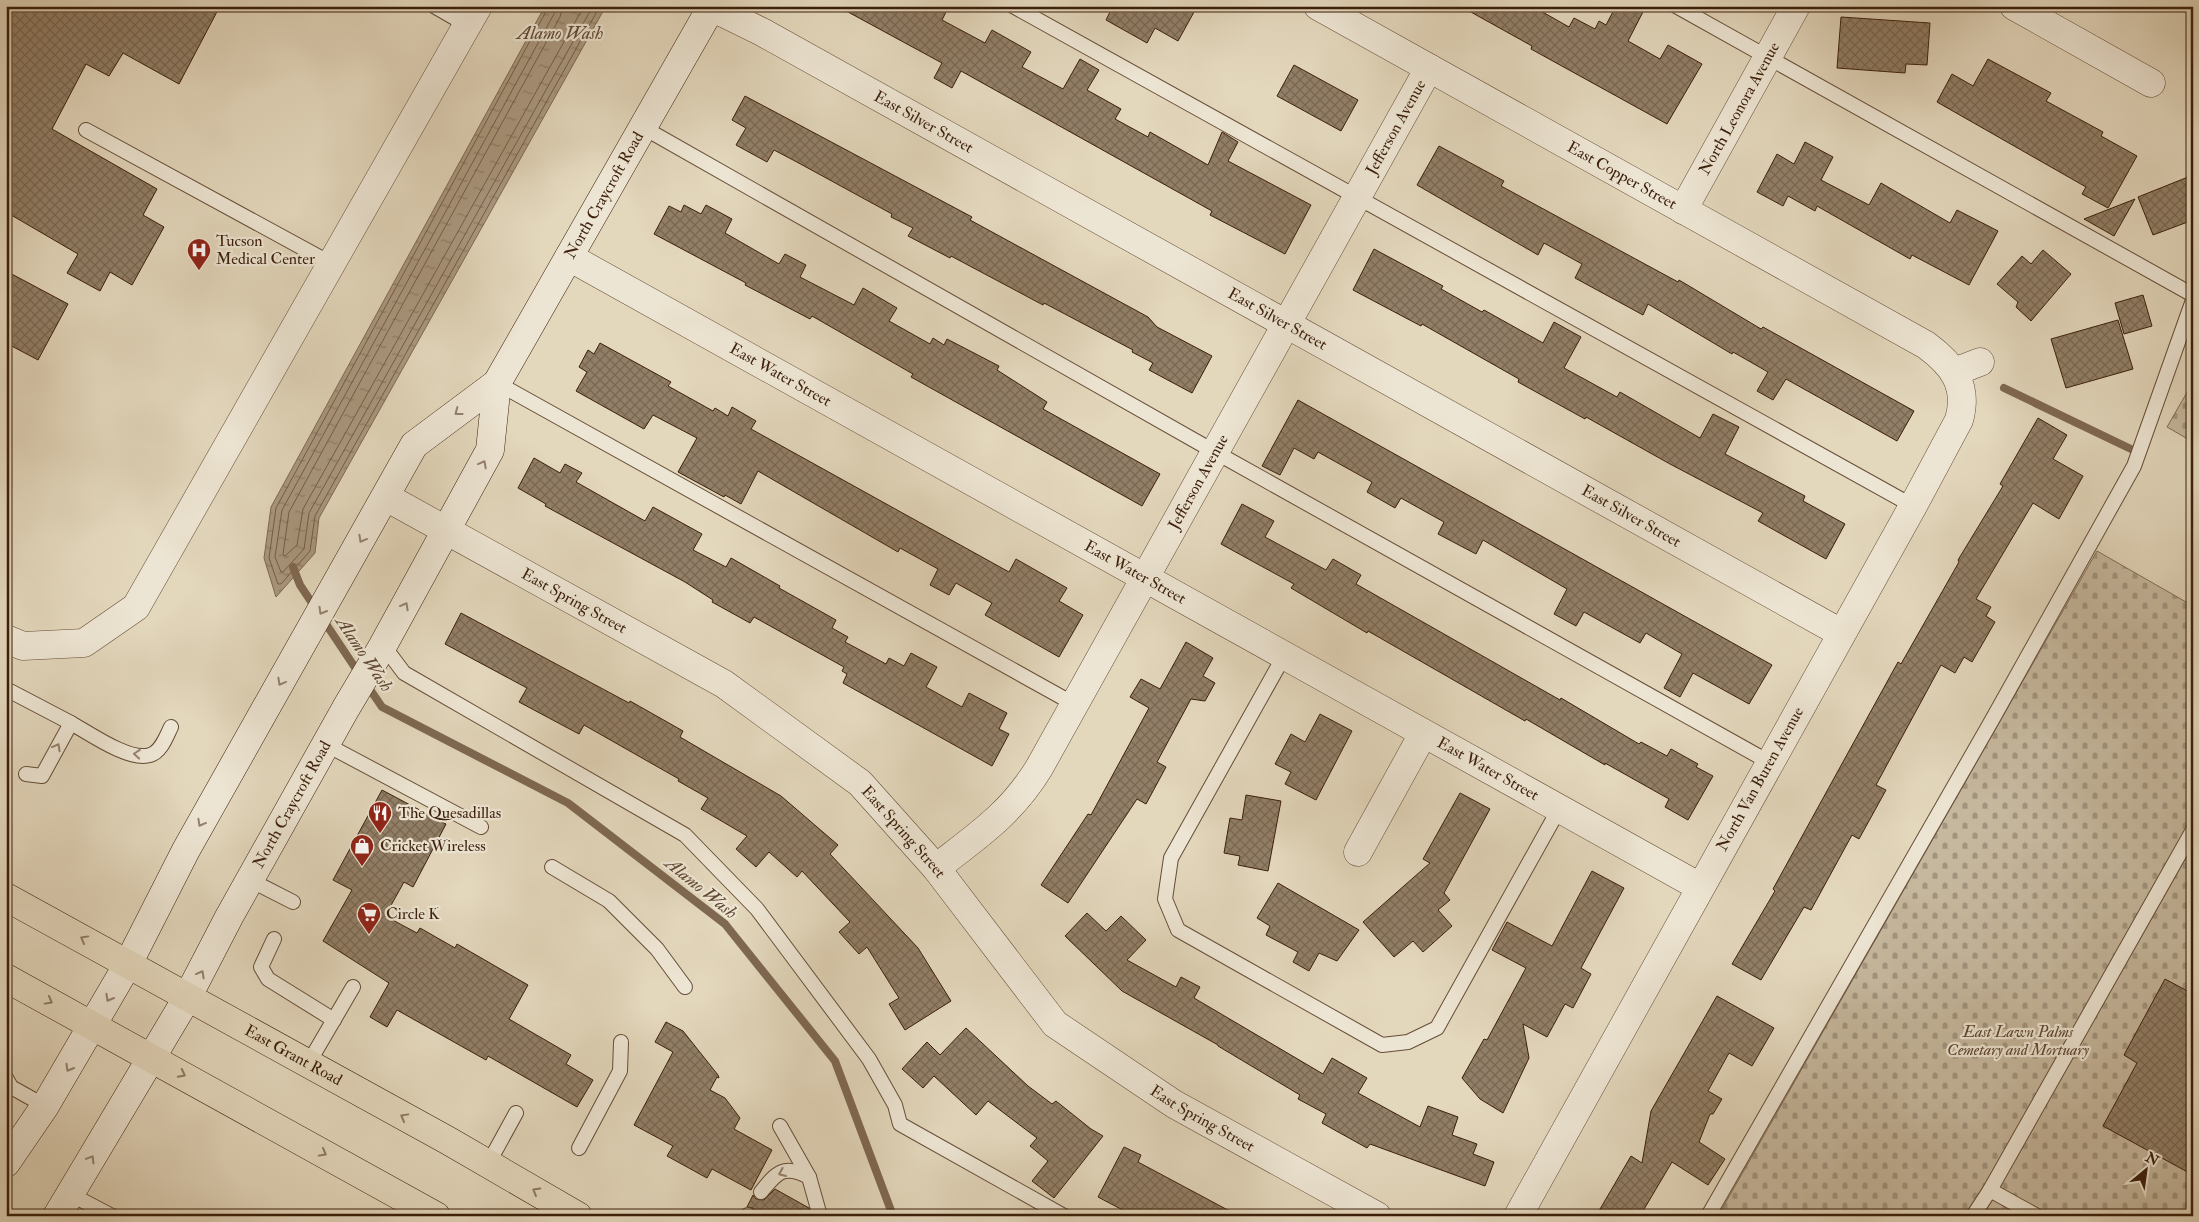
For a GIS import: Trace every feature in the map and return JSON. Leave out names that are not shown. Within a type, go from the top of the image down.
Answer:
[{"type":"main road","name":"East Grant Road","points":[[6,897],[488,1164],[578,1216]]},
{"type":"main road","points":[[6,978],[436,1216]]},
{"type":"street","name":"East Copper Street","points":[[1318,6],[1926,345]]},
{"type":"street","name":"North Leonora Avenue","points":[[1683,210],[1796,6]]},
{"type":"street","points":[[2014,6],[2151,83]]},
{"type":"street","name":"North Craycroft Road","points":[[7,1162],[46,1106],[128,964],[186,850],[414,445],[497,383],[644,128],[711,7]]},
{"type":"street","name":"East Silver Street","points":[[711,7],[764,33],[1841,633]]},
{"type":"street","points":[[6,639],[23,646],[84,643],[136,608],[473,16]]},
{"type":"street","name":"Jefferson Avenue","points":[[936,868],[998,820],[1014,803],[1039,768],[1429,68]]},
{"type":"street","name":"East Water Street","points":[[569,257],[1700,887]]},
{"type":"street","name":"North Van Buren Avenue","points":[[1518,1216],[1959,420],[1963,405],[1954,372],[1946,361],[1926,345]]},
{"type":"street","points":[[1954,372],[1980,362]]},
{"type":"street","name":"North Craycroft Road","points":[[64,1205],[187,998],[250,880],[447,531],[490,450],[497,383]]},
{"type":"street","name":"East Spring Street","points":[[386,497],[724,684],[860,783],[936,868],[1054,1024],[1174,1104],[1377,1216]]},
{"type":"street","points":[[1358,852],[1423,734]]},
{"type":"lane","points":[[434,6],[473,16]]},
{"type":"lane","points":[[1013,6],[1913,506]]},
{"type":"lane","points":[[1676,6],[2193,295]]},
{"type":"lane","points":[[644,128],[1215,452],[1769,762]]},
{"type":"lane","points":[[86,130],[332,264]]},
{"type":"lane","points":[[1708,1216],[1992,720],[2134,466],[2193,300]]},
{"type":"lane","points":[[497,383],[1074,704]]},
{"type":"lane","points":[[382,647],[404,673],[685,836],[757,908],[869,1059],[895,1105],[900,1124],[1064,1216]]},
{"type":"lane","points":[[1284,656],[1171,858],[1165,899],[1178,930],[1382,1045],[1408,1042],[1437,1028],[1559,809]]},
{"type":"lane","points":[[6,688],[131,755],[150,755],[162,746],[171,728]]},
{"type":"lane","points":[[26,774],[42,776],[70,723]]},
{"type":"lane","points":[[327,745],[481,827]]},
{"type":"lane","points":[[1973,1216],[1990,1190],[2193,830]]},
{"type":"lane","points":[[552,867],[609,901],[657,949],[685,987]]},
{"type":"lane","points":[[250,880],[293,902]]},
{"type":"lane","points":[[274,939],[261,967],[268,979],[334,1020]]},
{"type":"lane","points":[[308,1064],[353,987]]},
{"type":"lane","points":[[579,1148],[620,1071],[621,1042]]},
{"type":"lane","points":[[6,1078],[11,1087],[46,1106]]},
{"type":"lane","points":[[488,1164],[516,1113]]},
{"type":"lane","points":[[780,1126],[810,1177],[820,1216]]},
{"type":"lane","points":[[761,1192],[774,1177],[788,1169],[796,1170],[810,1177]]},
{"type":"lane","points":[[1990,1190],[2037,1216]]},
{"type":"lane","points":[[64,1205],[112,1216]]},
{"type":"green space","points":[[2193,382],[2193,442],[2167,427]]},
{"type":"green space","name":"East Lawn Palms Cemetary and Mortuary","points":[[2097,551],[2193,606],[2193,1216],[1718,1216]]},
{"type":"water","name":"Alamo Wash","points":[[545,6],[606,6],[319,518],[315,553],[276,597],[264,558],[271,507]]},
{"type":"building","points":[[6,6],[220,6],[179,84],[123,53],[109,76],[86,64],[52,129],[157,189],[143,215],[164,227],[132,285],[110,272],[100,291],[67,273],[78,254],[6,212]]},
{"type":"building","points":[[837,6],[949,6],[942,20],[985,43],[992,30],[1031,52],[1022,67],[1063,89],[1080,59],[1099,70],[1087,90],[1121,109],[1115,119],[1148,137],[1150,132],[1208,165],[1222,132],[1238,142],[1228,161],[1311,205],[1285,254],[1210,215],[1212,211],[961,71],[952,88],[934,78],[942,63]]},
{"type":"building","points":[[1113,6],[1184,6],[1194,12],[1178,41],[1155,28],[1147,43],[1106,20]]},
{"type":"building","points":[[1460,6],[1532,6],[1569,27],[1574,18],[1595,29],[1599,21],[1606,25],[1616,6],[1646,6],[1628,41],[1660,59],[1668,45],[1702,64],[1667,124],[1531,49],[1532,46]]},
{"type":"building","points":[[1841,17],[1930,23],[1927,65],[1906,64],[1905,73],[1837,68]]},
{"type":"building","points":[[1988,59],[2051,93],[2046,101],[2103,132],[2101,136],[2137,156],[2108,208],[2082,194],[2086,187],[1937,102],[1952,74],[1973,86]]},
{"type":"building","points":[[1294,65],[1358,100],[1341,131],[1277,96]]},
{"type":"building","points":[[745,96],[972,217],[970,220],[1148,317],[1157,327],[1212,356],[1192,393],[1149,370],[1153,363],[1132,352],[1133,350],[1044,303],[1043,305],[951,256],[950,258],[908,236],[913,228],[891,217],[892,214],[795,161],[774,150],[767,162],[736,145],[746,128],[732,120]]},
{"type":"building","points":[[1805,142],[1833,157],[1821,180],[1869,205],[1881,183],[1950,223],[1957,210],[1998,231],[1969,285],[1912,255],[1910,259],[1817,206],[1815,211],[1788,196],[1783,206],[1757,192],[1777,154],[1794,164]]},
{"type":"building","points":[[1439,146],[1504,181],[1501,186],[1678,282],[1679,280],[1761,329],[1763,327],[1914,411],[1897,441],[1786,379],[1773,400],[1757,391],[1768,372],[1733,352],[1732,354],[1648,304],[1643,315],[1575,278],[1582,264],[1544,243],[1538,255],[1417,185]]},
{"type":"building","points":[[2193,175],[2193,220],[2153,235],[2138,197]]},
{"type":"building","points":[[2135,199],[2114,236],[2084,219]]},
{"type":"building","points":[[684,205],[701,214],[706,205],[732,219],[725,233],[779,264],[785,254],[806,265],[800,277],[854,305],[863,288],[897,308],[889,321],[930,344],[933,338],[944,345],[947,339],[999,366],[997,370],[1047,402],[1043,409],[1160,474],[1142,506],[911,377],[913,374],[812,316],[810,319],[654,234],[669,206],[681,212]]},
{"type":"building","points":[[1374,249],[1443,286],[1441,289],[1482,312],[1484,310],[1543,343],[1554,322],[1581,337],[1564,368],[1617,397],[1620,392],[1700,438],[1713,414],[1739,427],[1725,454],[1805,496],[1803,501],[1845,524],[1826,559],[1758,521],[1763,513],[1518,382],[1519,379],[1422,324],[1421,326],[1353,290]]},
{"type":"building","points":[[2043,250],[2071,274],[2031,321],[2016,307],[2018,302],[1997,284],[2022,256],[2031,264]]},
{"type":"building","points":[[6,271],[68,304],[38,360],[6,343]]},
{"type":"building","points":[[2143,295],[2152,326],[2124,334],[2115,303]]},
{"type":"building","points":[[2118,320],[2133,369],[2066,388],[2051,339]]},
{"type":"building","points":[[600,343],[671,382],[668,386],[713,411],[715,408],[728,416],[732,407],[756,421],[751,429],[1009,572],[1016,559],[1067,588],[1059,601],[1083,615],[1059,657],[985,615],[992,603],[956,583],[949,595],[930,585],[938,569],[900,548],[898,552],[758,471],[741,504],[678,472],[697,438],[653,415],[644,429],[576,391],[587,372],[579,367],[588,350],[594,354]]},
{"type":"building","points":[[1298,400],[1772,665],[1749,704],[1693,673],[1680,697],[1664,688],[1682,654],[1646,633],[1640,643],[1584,612],[1576,626],[1554,614],[1567,589],[1483,540],[1476,554],[1438,534],[1444,522],[1401,498],[1395,508],[1367,492],[1372,482],[1318,452],[1314,459],[1294,448],[1280,475],[1262,466]]},
{"type":"building","points":[[2038,418],[2067,435],[2053,459],[2083,476],[2059,519],[2033,503],[1976,599],[1991,607],[1986,616],[1995,622],[1972,662],[1964,657],[1955,673],[1941,665],[1876,785],[1886,790],[1859,839],[1852,835],[1811,910],[1804,907],[1761,980],[1732,964],[1775,891],[1773,889],[1898,662],[1901,664],[1959,562],[1958,560],[2003,486],[2000,484]]},
{"type":"building","points":[[534,458],[560,473],[565,464],[582,473],[576,482],[645,521],[653,507],[702,534],[693,550],[726,567],[731,558],[780,586],[779,588],[836,620],[832,628],[848,637],[845,642],[886,664],[889,658],[904,666],[911,653],[937,667],[926,687],[962,707],[969,693],[1007,713],[999,729],[1009,734],[992,766],[843,683],[847,674],[842,671],[844,667],[754,617],[750,623],[712,602],[713,600],[685,582],[545,506],[546,504],[518,488]]},
{"type":"building","points":[[1242,504],[1274,521],[1265,537],[1326,570],[1333,559],[1361,575],[1356,584],[1560,700],[1561,698],[1639,744],[1641,742],[1667,756],[1671,749],[1698,764],[1696,767],[1713,776],[1688,820],[1665,807],[1669,799],[1605,763],[1605,765],[1526,719],[1525,721],[1368,631],[1367,633],[1291,588],[1294,584],[1221,544]]},
{"type":"building","points":[[461,613],[629,703],[630,701],[683,731],[680,737],[781,796],[838,845],[830,854],[918,948],[951,1001],[905,1030],[889,1004],[899,998],[867,947],[859,954],[839,932],[850,922],[802,871],[797,877],[769,852],[756,867],[736,849],[747,836],[701,809],[708,798],[678,781],[679,779],[584,725],[579,734],[519,702],[527,688],[445,644]]},
{"type":"building","points":[[1186,642],[1213,658],[1203,676],[1215,683],[1205,701],[1191,699],[1157,762],[1166,767],[1146,804],[1137,799],[1068,903],[1041,885],[1088,814],[1091,815],[1149,708],[1130,697],[1141,679],[1160,689]]},
{"type":"building","points":[[1320,714],[1352,731],[1316,800],[1285,784],[1291,772],[1275,764],[1291,734],[1305,742]]},
{"type":"building","points":[[382,790],[446,824],[413,887],[404,882],[385,916],[417,933],[420,928],[455,948],[457,944],[528,985],[509,1019],[571,1055],[566,1064],[593,1080],[577,1107],[488,1056],[486,1060],[397,1010],[387,1027],[370,1017],[389,983],[323,941],[352,890],[333,880]]},
{"type":"building","points":[[1460,793],[1490,809],[1444,893],[1450,900],[1438,910],[1452,926],[1423,952],[1413,941],[1394,957],[1363,922],[1430,863],[1423,859]]},
{"type":"building","points":[[1246,795],[1281,801],[1268,871],[1238,865],[1240,856],[1224,853],[1230,818],[1242,820]]},
{"type":"building","points":[[1592,871],[1624,888],[1581,968],[1591,974],[1573,1008],[1565,1004],[1547,1037],[1523,1024],[1529,1058],[1503,1113],[1480,1099],[1462,1078],[1484,1039],[1487,1040],[1526,968],[1492,950],[1507,922],[1552,946]]},
{"type":"building","points":[[1278,883],[1359,930],[1337,961],[1319,953],[1309,971],[1293,962],[1298,952],[1266,935],[1270,926],[1257,918]]},
{"type":"building","points":[[1087,913],[1106,931],[1121,916],[1146,940],[1127,960],[1176,987],[1181,977],[1200,987],[1194,998],[1323,1074],[1332,1058],[1367,1078],[1358,1093],[1420,1127],[1428,1106],[1458,1117],[1452,1135],[1477,1144],[1473,1154],[1494,1162],[1485,1186],[1370,1144],[1367,1148],[1322,1123],[1326,1114],[1298,1099],[1300,1095],[1218,1045],[1122,991],[1065,936]]},
{"type":"building","points":[[2165,979],[2193,994],[2193,1175],[2103,1126],[2137,1063],[2124,1055]]},
{"type":"building","points":[[1717,996],[1774,1028],[1752,1066],[1729,1053],[1708,1091],[1722,1099],[1713,1114],[1710,1114],[1699,1142],[1725,1159],[1708,1185],[1672,1162],[1640,1216],[1596,1216],[1631,1156],[1642,1163],[1651,1111]]},
{"type":"building","points":[[666,1022],[683,1031],[718,1075],[719,1078],[717,1077],[710,1090],[725,1098],[740,1118],[734,1129],[772,1150],[751,1190],[712,1169],[707,1178],[667,1156],[673,1146],[634,1125],[673,1052],[655,1042]]},
{"type":"building","points":[[966,1028],[1028,1086],[1052,1104],[1056,1101],[1091,1129],[1103,1136],[1054,1198],[1032,1181],[1048,1161],[1030,1146],[1037,1138],[988,1101],[976,1115],[934,1076],[923,1088],[902,1069],[927,1042],[940,1055]]},
{"type":"building","points":[[1124,1147],[1141,1155],[1138,1162],[1239,1216],[1134,1216],[1098,1197]]},
{"type":"building","points":[[775,1189],[809,1208],[811,1216],[757,1216],[753,1208],[747,1207],[753,1195],[756,1199],[764,1200]]},
{"type":"waterway","points":[[2004,388],[2133,450]]},
{"type":"waterway","name":"Alamo Wash","points":[[293,567],[300,585],[316,609]]},
{"type":"waterway","name":"Alamo Wash","points":[[322,618],[360,675]]},
{"type":"waterway","name":"Alamo Wash","points":[[367,685],[382,707],[568,803],[725,924],[835,1061],[893,1216]]},
{"type":"place","name":"Tucson Medical Center","points":[[199,271]]},
{"type":"place","name":"The Quesadillas","points":[[380,834]]},
{"type":"place","name":"Cricket Wireless","points":[[362,867]]},
{"type":"place","name":"Circle K","points":[[369,935]]}]
